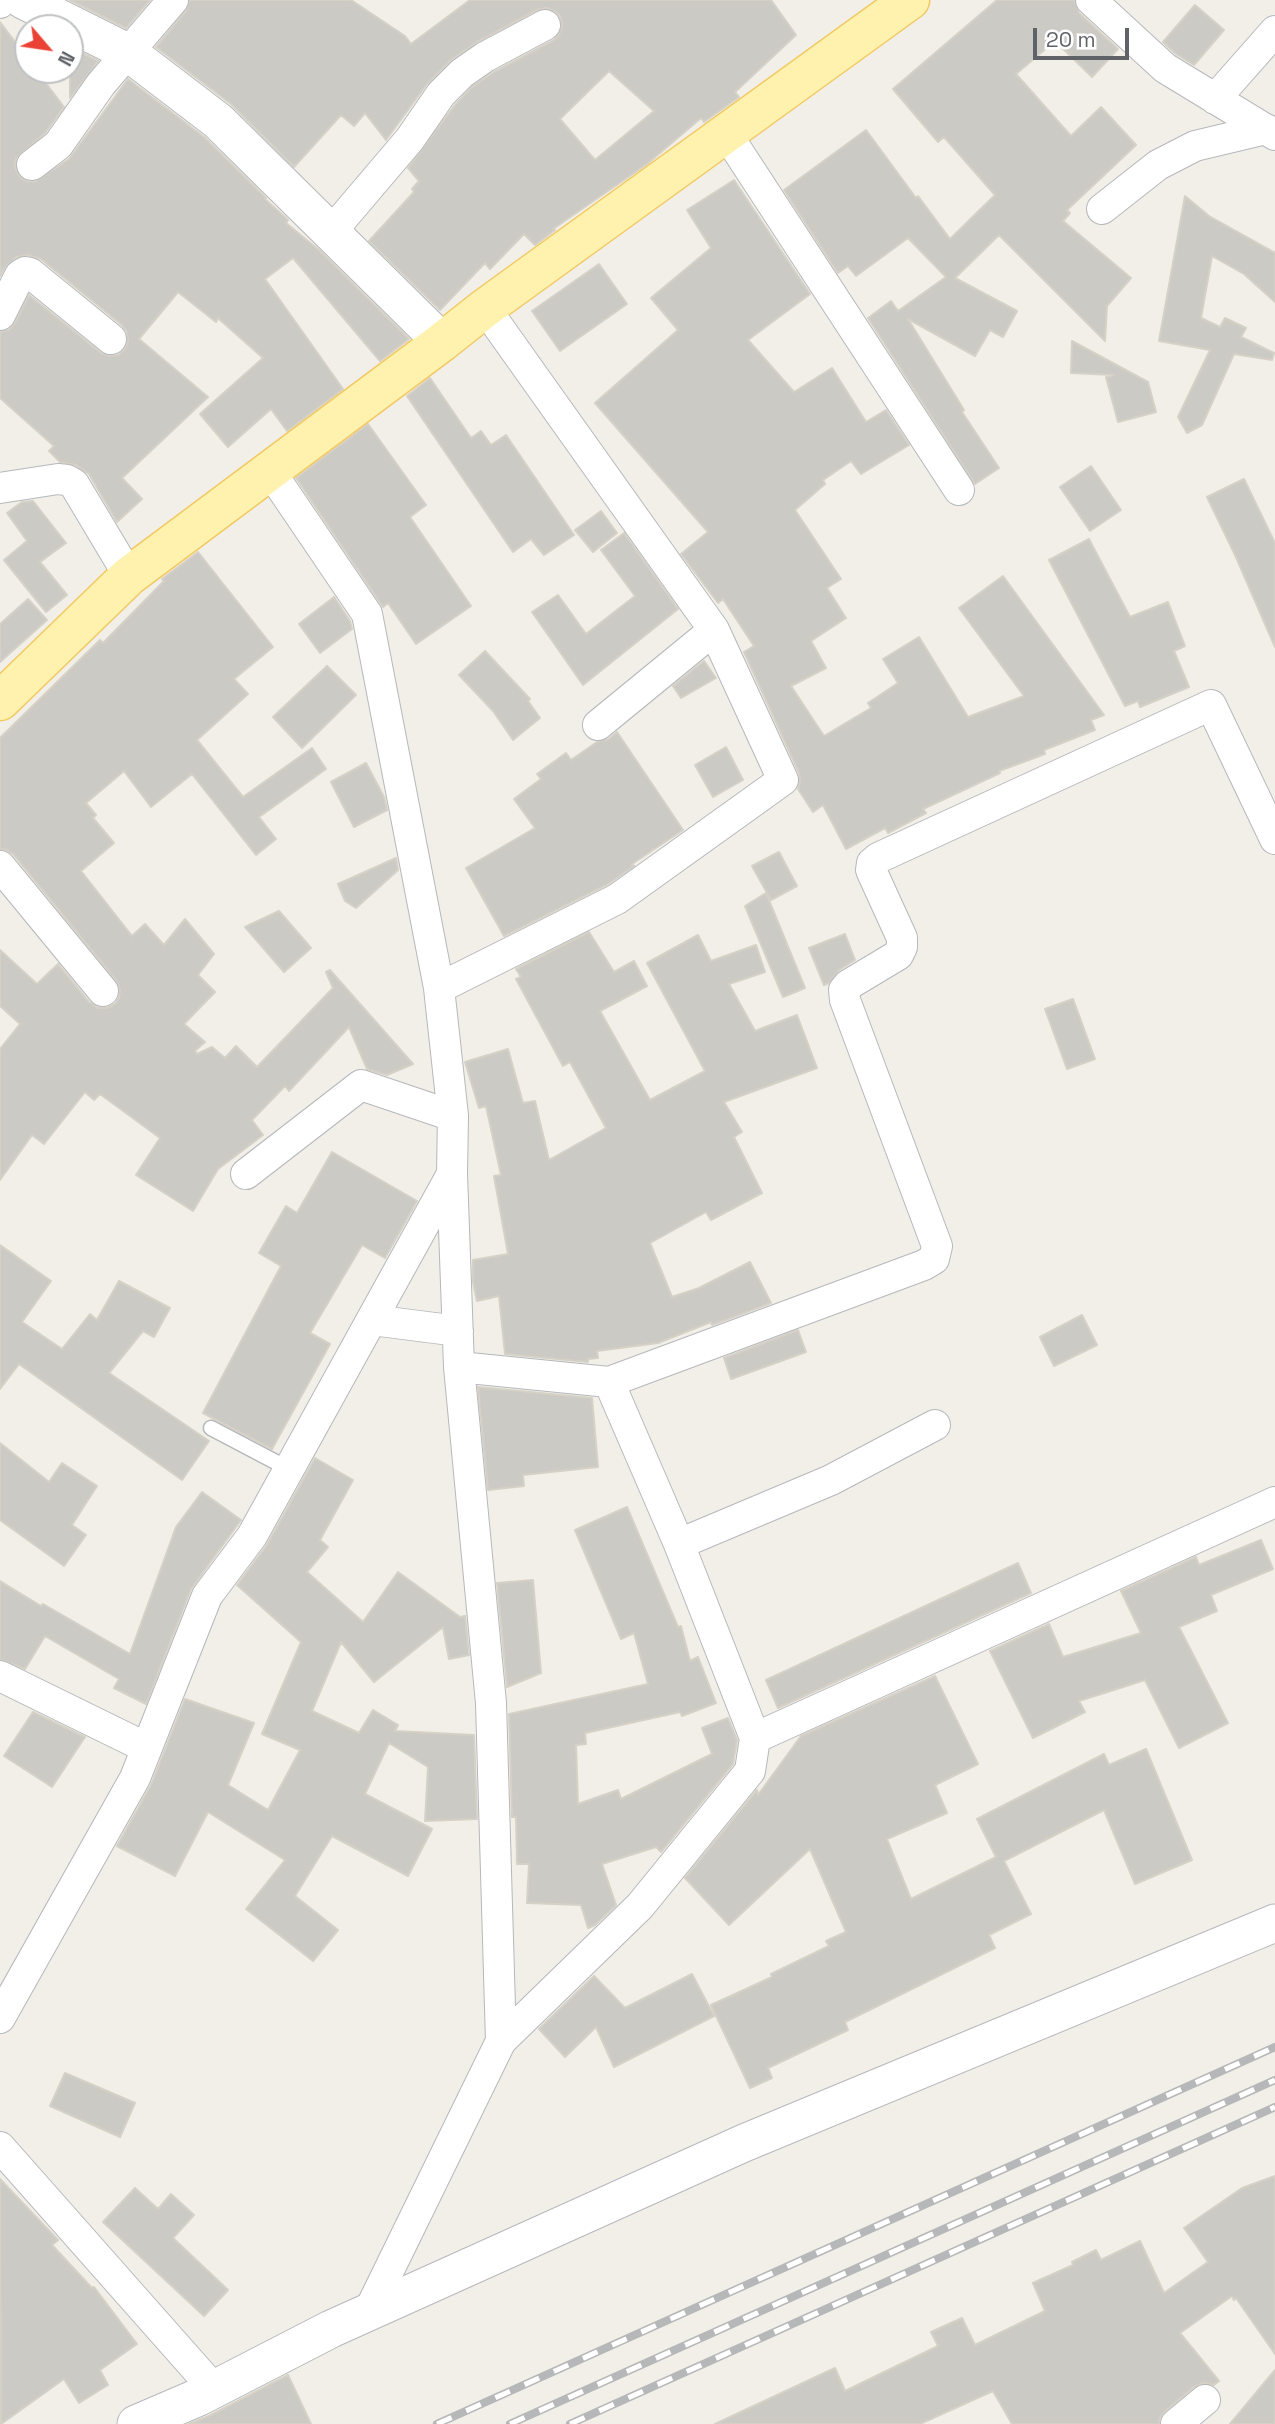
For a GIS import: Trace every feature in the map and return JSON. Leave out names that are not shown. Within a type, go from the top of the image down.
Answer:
[{"type":"main road","points":[[0,701],[129,576],[485,308],[910,0]]},
{"type":"street","points":[[23,0],[129,53],[218,121],[442,342]]},
{"type":"street","points":[[32,165],[58,145],[96,91],[173,0]]},
{"type":"street","points":[[1091,0],[1165,68],[1270,132]]},
{"type":"street","points":[[331,232],[410,139],[441,94],[462,73],[485,57],[545,25]]},
{"type":"street","points":[[1215,99],[1275,31]]},
{"type":"street","points":[[1102,209],[1158,164],[1195,146],[1270,132]]},
{"type":"street","points":[[726,133],[959,490]]},
{"type":"street","points":[[0,315],[20,275],[30,273],[111,339]]},
{"type":"street","points":[[439,988],[617,899],[783,780],[714,630],[485,308]]},
{"type":"street","points":[[270,471],[367,614],[439,988],[453,1115],[452,1174],[459,1367],[491,1703],[501,2040]]},
{"type":"street","points":[[0,488],[58,479],[74,484],[129,576]]},
{"type":"street","points":[[598,725],[714,630]]},
{"type":"street","points":[[459,1367],[609,1382],[934,1259],[937,1247],[845,999],[844,990],[848,985],[898,955],[902,947],[902,938],[871,870],[872,863],[878,858],[1211,705],[1275,839]]},
{"type":"street","points":[[0,866],[103,991]]},
{"type":"street","points":[[246,1174],[361,1085],[453,1115]]},
{"type":"street","points":[[0,2018],[135,1778],[207,1596],[252,1536],[452,1174]]},
{"type":"street","points":[[372,1320],[458,1331]]},
{"type":"street","points":[[368,2313],[501,2040],[640,1906],[750,1770],[755,1738],[679,1544],[609,1382]]},
{"type":"street","points":[[679,1544],[831,1480],[935,1425]]},
{"type":"street","points":[[755,1738],[1275,1502]]},
{"type":"street","points":[[0,1676],[147,1748]]},
{"type":"street","points":[[136,2424],[214,2389],[331,2329],[744,2143],[1275,1923]]},
{"type":"street","points":[[0,2147],[214,2389]]},
{"type":"street","points":[[1176,2424],[1205,2400]]},
{"type":"lane","points":[[211,1428],[289,1469]]},
{"type":"building","points":[[70,0],[150,0],[126,28]]},
{"type":"building","points":[[190,0],[351,0],[405,36],[411,44],[470,0],[771,0],[796,35],[735,92],[739,97],[704,122],[701,118],[647,164],[553,229],[555,230],[535,245],[524,234],[490,269],[485,263],[440,310],[369,241],[414,192],[412,189],[419,181],[408,168],[455,105],[473,86],[494,72],[554,40],[562,26],[560,16],[546,8],[537,10],[477,42],[452,59],[427,84],[386,140],[365,113],[354,126],[341,115],[294,167],[231,104],[156,47],[186,11]],"holes":[[[609,71],[654,111],[595,160],[560,119]]]},
{"type":"building","points":[[997,0],[1074,0],[1079,13],[1118,49],[1092,77],[1055,41],[1016,74],[1071,136],[1101,107],[1136,145],[1067,210],[1070,213],[1063,221],[1131,278],[1107,306],[1105,341],[999,235],[955,278],[1017,311],[1003,337],[990,330],[975,356],[908,319],[964,410],[962,412],[999,468],[975,484],[868,318],[891,301],[898,311],[946,277],[908,238],[856,276],[848,266],[838,273],[784,190],[866,130],[950,239],[995,195],[944,137],[938,142],[893,89]]},
{"type":"building","points":[[1195,5],[1224,30],[1194,65],[1163,42]]},
{"type":"building","points":[[0,22],[14,40],[14,84],[47,84],[64,107],[45,133],[16,158],[15,168],[19,176],[26,181],[35,182],[69,159],[128,79],[204,137],[288,220],[286,223],[319,250],[409,339],[380,361],[293,258],[265,279],[343,389],[287,431],[271,409],[228,447],[200,414],[263,358],[218,318],[216,322],[178,292],[139,339],[208,397],[122,478],[142,499],[117,522],[89,474],[76,465],[60,462],[49,451],[54,446],[0,398],[0,332],[9,330],[15,323],[29,295],[101,353],[118,355],[125,349],[127,332],[122,325],[41,259],[28,255],[16,257],[0,276]]},
{"type":"building","points":[[84,54],[98,61],[84,80]]},
{"type":"building","points":[[70,84],[81,84],[70,98]]},
{"type":"building","points":[[734,180],[810,294],[748,340],[794,392],[832,368],[866,422],[886,410],[909,445],[861,474],[851,461],[823,480],[825,484],[795,510],[841,579],[827,588],[846,618],[811,641],[826,668],[791,686],[824,736],[871,708],[868,703],[898,683],[883,659],[919,637],[968,717],[1024,696],[959,608],[1003,576],[1104,715],[1091,720],[1095,730],[1044,750],[1045,754],[999,771],[1000,773],[923,809],[926,813],[888,833],[885,828],[846,849],[823,805],[813,812],[798,789],[799,773],[744,652],[754,646],[723,599],[718,603],[681,554],[708,532],[595,403],[678,330],[651,298],[711,248],[687,210]]},
{"type":"building","points":[[1185,196],[1209,216],[1275,253],[1275,302],[1244,274],[1212,256],[1201,318],[1220,327],[1225,318],[1246,328],[1241,337],[1274,353],[1272,360],[1234,354],[1202,425],[1187,433],[1178,417],[1210,350],[1159,341]]},
{"type":"building","points":[[599,264],[627,304],[560,351],[532,311]]},
{"type":"building","points":[[1072,341],[1148,382],[1156,412],[1118,422],[1106,377],[1114,375],[1071,373]]},
{"type":"building","points":[[430,378],[471,438],[481,431],[491,445],[506,435],[574,535],[544,555],[531,539],[513,552],[407,396]]},
{"type":"building","points":[[368,424],[426,505],[410,517],[471,606],[416,644],[388,603],[383,607],[296,478]]},
{"type":"building","points":[[1091,466],[1121,510],[1090,531],[1060,487]]},
{"type":"building","points":[[1244,479],[1275,543],[1275,647],[1207,497]]},
{"type":"building","points":[[33,501],[66,543],[40,562],[67,595],[46,612],[4,560],[27,541],[7,513],[22,502]]},
{"type":"building","points":[[601,511],[617,533],[593,552],[575,530]]},
{"type":"building","points":[[624,533],[678,609],[583,685],[532,612],[558,595],[586,634],[635,596],[601,550]]},
{"type":"building","points":[[1089,539],[1130,617],[1168,602],[1185,646],[1174,651],[1189,687],[1140,707],[1138,701],[1125,706],[1049,560]]},
{"type":"building","points":[[198,552],[273,647],[234,679],[248,694],[197,740],[243,797],[312,748],[326,769],[259,817],[276,839],[256,855],[192,774],[151,807],[124,771],[86,803],[96,815],[93,818],[114,843],[81,871],[132,936],[145,924],[164,945],[185,919],[214,954],[198,975],[215,992],[184,1024],[205,1042],[195,1051],[197,1054],[212,1047],[225,1058],[236,1046],[257,1067],[333,988],[326,972],[330,970],[413,1064],[387,1075],[367,1069],[349,1027],[289,1091],[285,1086],[252,1120],[263,1135],[218,1169],[193,1211],[136,1175],[160,1138],[100,1094],[94,1100],[85,1092],[44,1144],[32,1135],[0,1180],[0,1049],[20,1024],[0,1006],[0,950],[37,984],[58,964],[89,1002],[98,1008],[115,1004],[120,989],[116,980],[14,855],[0,849],[0,738],[100,640],[103,643],[164,581],[162,579]]},
{"type":"building","points":[[334,597],[350,621],[352,629],[320,653],[299,624]]},
{"type":"building","points":[[28,599],[47,620],[0,662],[0,624]]},
{"type":"building","points":[[485,651],[530,699],[528,701],[540,718],[513,740],[493,711],[459,675]]},
{"type":"building","points":[[704,661],[716,678],[681,698],[673,686]]},
{"type":"building","points":[[327,666],[356,695],[302,748],[273,717]]},
{"type":"building","points":[[617,732],[683,830],[632,864],[634,866],[608,884],[504,936],[466,868],[535,828],[514,799],[541,779],[537,774],[566,753],[571,760]]},
{"type":"building","points":[[726,747],[743,780],[713,797],[695,765]]},
{"type":"building","points":[[366,763],[384,797],[387,810],[354,827],[331,782]]},
{"type":"building","points":[[779,852],[797,886],[771,900],[752,866]]},
{"type":"building","points":[[396,858],[398,870],[356,908],[345,901],[338,884]]},
{"type":"building","points":[[766,893],[805,988],[783,997],[745,906]]},
{"type":"building","points":[[279,911],[311,948],[284,972],[245,927]]},
{"type":"building","points":[[589,932],[614,972],[634,961],[647,986],[600,1011],[650,1100],[705,1071],[647,963],[698,935],[711,961],[756,945],[765,972],[729,984],[755,1031],[797,1015],[817,1068],[724,1102],[742,1132],[734,1137],[762,1193],[711,1220],[706,1212],[650,1243],[672,1297],[699,1288],[750,1262],[771,1303],[712,1325],[711,1322],[658,1343],[597,1351],[598,1358],[588,1359],[588,1362],[505,1354],[499,1296],[477,1301],[473,1282],[473,1260],[508,1254],[494,1176],[501,1175],[486,1106],[479,1108],[465,1062],[508,1049],[523,1103],[535,1101],[549,1160],[606,1128],[570,1062],[563,1066],[516,979],[521,977],[516,969]]},
{"type":"building","points":[[845,934],[855,960],[839,970],[829,983],[824,985],[809,948]]},
{"type":"building","points":[[1073,999],[1095,1059],[1067,1069],[1045,1009]]},
{"type":"building","points":[[332,1152],[417,1201],[385,1258],[362,1245],[310,1333],[330,1344],[272,1449],[203,1413],[281,1266],[259,1253],[286,1206],[297,1213]]},
{"type":"building","points":[[0,1245],[51,1281],[22,1322],[62,1349],[90,1314],[97,1320],[119,1281],[170,1308],[154,1337],[143,1331],[109,1373],[209,1441],[182,1480],[19,1364],[0,1389]]},
{"type":"building","points":[[1082,1315],[1097,1345],[1054,1366],[1040,1337]]},
{"type":"building","points":[[798,1330],[806,1352],[731,1379],[724,1358]]},
{"type":"building","points":[[478,1387],[592,1398],[598,1467],[523,1475],[524,1486],[488,1490]]},
{"type":"building","points":[[0,1443],[49,1482],[62,1463],[97,1486],[72,1525],[86,1535],[64,1566],[0,1520]]},
{"type":"building","points":[[315,1458],[353,1480],[320,1540],[328,1547],[307,1572],[363,1622],[398,1572],[460,1617],[465,1616],[469,1655],[449,1659],[443,1627],[374,1682],[341,1642],[312,1711],[359,1733],[373,1710],[398,1725],[395,1731],[474,1735],[477,1819],[425,1821],[428,1767],[389,1743],[365,1794],[432,1829],[408,1876],[332,1836],[295,1896],[338,1930],[313,1961],[246,1909],[285,1860],[208,1812],[175,1876],[117,1846],[151,1785],[185,1699],[254,1723],[228,1785],[268,1810],[300,1750],[262,1734],[301,1642],[237,1585],[267,1545]]},
{"type":"building","points":[[202,1492],[241,1520],[191,1589],[146,1704],[114,1688],[119,1679],[45,1636],[25,1669],[0,1659],[0,1581],[130,1654],[176,1527]]},
{"type":"building","points":[[627,1507],[678,1627],[681,1626],[690,1661],[698,1657],[716,1703],[682,1716],[680,1712],[585,1733],[586,1744],[576,1745],[578,1804],[618,1790],[621,1799],[712,1754],[702,1728],[728,1718],[737,1740],[733,1764],[661,1852],[656,1847],[602,1864],[616,1905],[595,1925],[588,1928],[581,1905],[527,1903],[529,1864],[517,1864],[516,1817],[512,1817],[509,1714],[648,1684],[634,1633],[621,1639],[575,1530]]},
{"type":"building","points":[[1261,1540],[1273,1569],[1211,1595],[1217,1611],[1179,1627],[1228,1723],[1179,1748],[1145,1680],[1079,1701],[1085,1712],[1033,1738],[990,1651],[1049,1624],[1063,1657],[1141,1633],[1121,1591],[1196,1557],[1199,1565]]},
{"type":"building","points":[[1018,1563],[1031,1593],[778,1708],[766,1680]]},
{"type":"building","points":[[533,1580],[541,1673],[507,1687],[497,1583]]},
{"type":"building","points":[[935,1676],[978,1764],[935,1785],[947,1813],[887,1839],[911,1899],[996,1857],[977,1819],[1104,1754],[1109,1765],[1146,1749],[1192,1860],[1135,1884],[1104,1810],[1004,1861],[1031,1914],[989,1935],[995,1948],[845,2022],[848,2030],[768,2068],[772,2078],[750,2088],[711,2005],[772,1977],[771,1974],[829,1946],[826,1941],[846,1932],[810,1849],[729,1925],[685,1878],[757,1790],[758,1795],[801,1736]]},
{"type":"building","points":[[33,1712],[85,1737],[52,1787],[4,1756]]},
{"type":"building","points":[[692,1974],[714,2016],[614,2067],[596,2027],[565,2057],[539,2029],[594,1976],[625,2008]]},
{"type":"building","points":[[65,2073],[135,2103],[120,2137],[50,2106]]},
{"type":"building","points":[[1275,2176],[1275,2354],[1232,2296],[1180,2333],[1219,2381],[1214,2385],[1203,2383],[1194,2387],[1165,2411],[1159,2424],[1012,2424],[993,2391],[920,2424],[715,2424],[835,2368],[845,2391],[938,2346],[931,2332],[962,2318],[975,2345],[1045,2311],[1033,2283],[1073,2265],[1072,2262],[1096,2250],[1101,2260],[1140,2241],[1164,2293],[1208,2262],[1184,2228],[1242,2188]]},
{"type":"building","points":[[0,2179],[58,2240],[52,2245],[92,2288],[94,2287],[137,2344],[100,2370],[108,2385],[79,2403],[64,2379],[1,2424]]},
{"type":"building","points":[[135,2188],[158,2209],[171,2194],[194,2215],[173,2238],[228,2290],[204,2316],[103,2222]]},
{"type":"building","points":[[1275,2370],[1275,2424],[1230,2424]]},
{"type":"building","points":[[288,2375],[311,2424],[189,2424],[209,2416]]},
{"type":"railway","points":[[437,2424],[1275,2047]]},
{"type":"railway","points":[[510,2424],[1275,2080]]},
{"type":"railway","points":[[570,2424],[1275,2107]]}]
